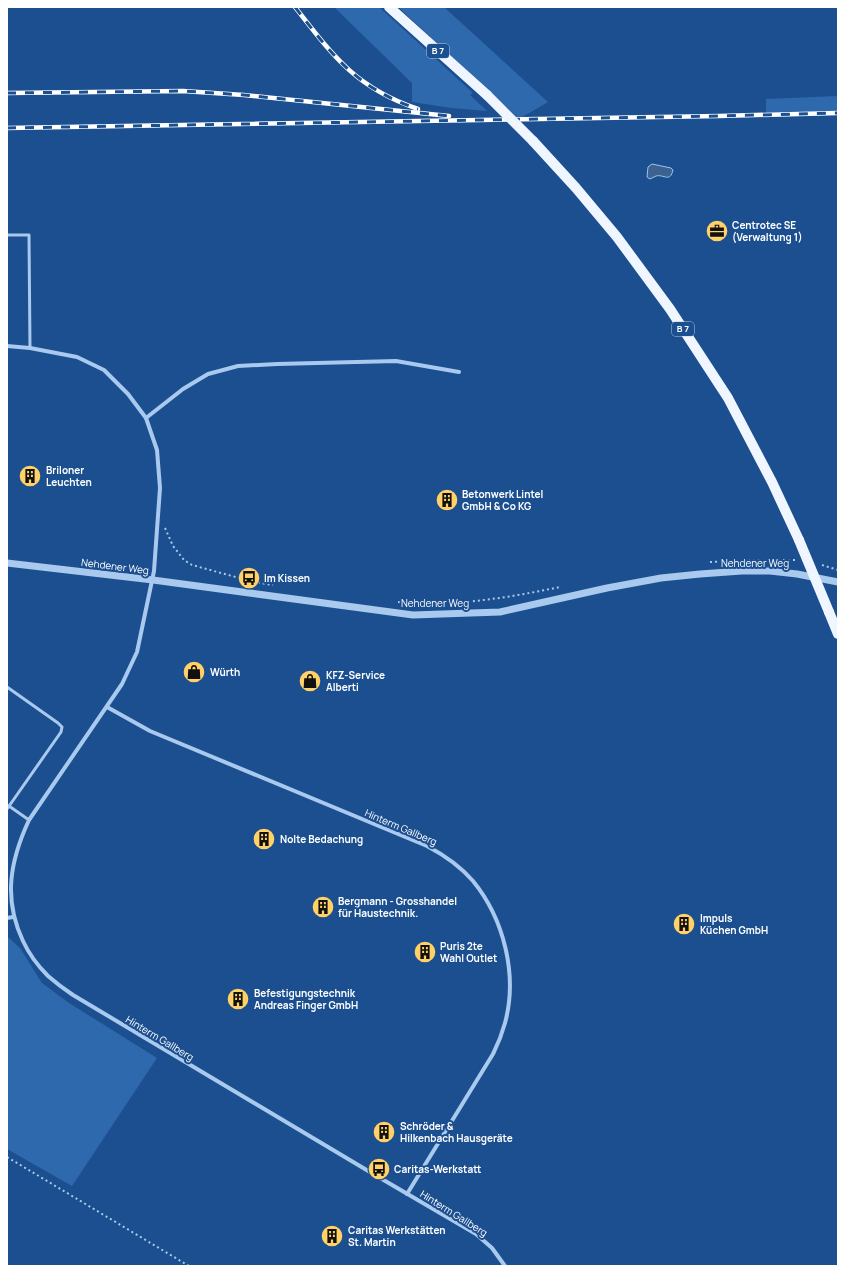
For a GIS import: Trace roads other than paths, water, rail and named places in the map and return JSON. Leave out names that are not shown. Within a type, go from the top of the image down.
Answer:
[{"type":"main road","name":"B 7","points":[[389,7],[487,95],[533,141],[576,188],[612,231],[670,309],[728,398],[772,482],[799,540],[838,634]]},
{"type":"street","points":[[7,346],[30,348],[76,357],[104,370],[128,394],[146,418],[157,450],[160,488],[159,518],[153,580]]},
{"type":"street","points":[[146,418],[183,389],[208,374],[238,366],[396,361],[459,372]]},
{"type":"street","name":"Nehdener Weg","points":[[7,563],[153,580],[413,615],[500,612],[661,578],[700,574],[770,571],[797,574],[838,582]]},
{"type":"street","name":"Hinterm Gallberg","points":[[153,580],[137,652],[122,684],[30,820],[18,847],[10,880],[11,903],[13,917],[26,947],[40,967],[57,984],[73,995],[476,1234],[492,1248],[505,1266]]},
{"type":"street","name":"Hinterm Gallberg","points":[[107,707],[150,731],[427,846],[454,864],[472,881],[490,906],[500,928],[505,946],[510,982],[506,1022],[500,1040],[493,1054],[407,1194]]},
{"type":"street","points":[[7,918],[13,917]]},
{"type":"lane","points":[[7,235],[30,235],[30,348]]},
{"type":"lane","points":[[7,688],[62,727],[61,732],[8,808],[30,820]]},
{"type":"railway","points":[[295,7],[334,55],[362,80],[396,101],[418,109]]},
{"type":"railway","points":[[7,93],[183,91],[244,95],[449,116]]},
{"type":"railway","points":[[7,128],[838,113]]},
{"type":"place","name":"Centrotec SE (Verwaltung 1)","points":[[717,231]]},
{"type":"place","name":"Briloner Leuchten","points":[[30,476]]},
{"type":"place","name":"Betonwerk Lintel GmbH & Co KG","points":[[447,500]]},
{"type":"place","name":"Im Kissen","points":[[249,578]]},
{"type":"place","name":"Würth","points":[[194,672]]},
{"type":"place","name":"KFZ-Service Alberti","points":[[310,681]]},
{"type":"place","name":"Nolte Bedachung","points":[[264,839]]},
{"type":"place","name":"Bergmann - Grosshandel für Haustechnik.","points":[[323,907]]},
{"type":"place","name":"Impuls Küchen GmbH","points":[[684,924]]},
{"type":"place","name":"Puris 2te Wahl Outlet","points":[[425,952]]},
{"type":"place","name":"Befestigungstechnik Andreas Finger GmbH","points":[[238,999]]},
{"type":"place","name":"Schröder & Hilkenbach Hausgeräte","points":[[384,1132]]},
{"type":"place","name":"Caritas-Werkstatt","points":[[379,1169]]},
{"type":"place","name":"Caritas Werkstätten St. Martin","points":[[332,1236]]}]
